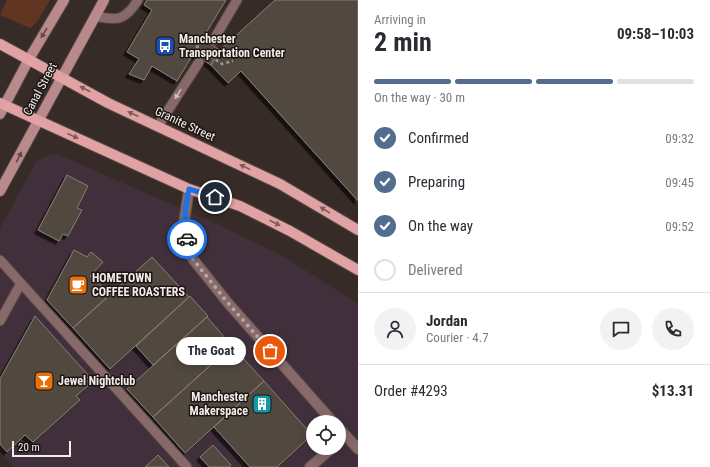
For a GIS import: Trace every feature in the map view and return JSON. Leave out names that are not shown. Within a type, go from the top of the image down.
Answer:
[{"type":"main road","name":"Granite Street","points":[[0,44],[108,102],[280,184],[358,230]]},
{"type":"main road","points":[[2,108],[38,120],[189,189],[240,206],[290,231],[358,270]]},
{"type":"street","name":"Canal Street","points":[[2,108],[64,0]]},
{"type":"street","name":"Canal Street","points":[[0,191],[104,0]]},
{"type":"street","points":[[189,189],[184,222],[188,253],[228,303],[327,415]]},
{"type":"street","points":[[346,439],[358,449]]},
{"type":"street","points":[[310,467],[324,455]]},
{"type":"lane","points":[[95,16],[114,20],[123,17],[133,9],[138,0]]},
{"type":"lane","points":[[213,41],[237,0]]},
{"type":"lane","points":[[158,126],[199,62]]},
{"type":"lane","points":[[0,260],[187,467]]},
{"type":"lane","points":[[0,320],[21,283]]},
{"type":"path","points":[[196,46],[222,64],[233,61]]},
{"type":"shaded area","points":[[7,0],[50,0],[37,22],[30,28],[0,15]]},
{"type":"shaded area","points":[[57,154],[223,227],[283,256],[358,304],[358,467],[13,467],[0,453],[0,228],[36,162],[46,156]]},
{"type":"building","name":"Manchester Transportation Center","points":[[147,0],[226,0],[177,81],[152,66],[144,80],[129,74],[139,59],[127,52],[152,10],[144,5]]},
{"type":"building","points":[[275,0],[358,0],[358,201],[241,71],[228,83],[211,65],[220,50]]},
{"type":"building","points":[[202,39],[220,50],[211,65],[194,54]]},
{"type":"building","points":[[67,175],[88,186],[77,208],[82,210],[68,236],[63,234],[59,241],[38,230]]},
{"type":"building","name":"HOMETOWN COFFEE ROASTERS","points":[[74,250],[87,257],[91,252],[103,262],[90,276],[111,294],[73,328],[47,300]]},
{"type":"building","points":[[152,257],[189,297],[110,369],[73,328]]},
{"type":"building","points":[[190,296],[208,316],[153,365],[136,346]]},
{"type":"building","name":"Jewel Nightclub","points":[[35,316],[89,376],[86,379],[90,384],[76,396],[80,400],[33,442],[25,435],[7,452],[0,444],[0,379]]},
{"type":"building","points":[[207,317],[232,346],[153,417],[127,389]]},
{"type":"building","points":[[232,346],[264,381],[185,453],[153,417]]},
{"type":"building","name":"Manchester Makerspace","points":[[264,381],[306,428],[306,440],[277,467],[250,467],[214,427]]},
{"type":"building","points":[[213,445],[231,465],[229,467],[209,467],[200,457]]},
{"type":"building","points":[[158,455],[169,467],[145,467]]},
{"type":"way so far","points":[[187,239],[188,253],[228,303],[270,351]]},
{"type":"place","name":"Manchester Transportation Center","points":[[165,46]]},
{"type":"place","name":"HOMETOWN COFFEE ROASTERS","points":[[78,285]]},
{"type":"place","name":"The Goat","points":[[270,351]]},
{"type":"place","name":"Jewel Nightclub","points":[[44,381]]},
{"type":"place","name":"Manchester Makerspace","points":[[262,404]]},
{"type":"route","points":[[187,239],[184,222],[189,189],[215,197]]}]
